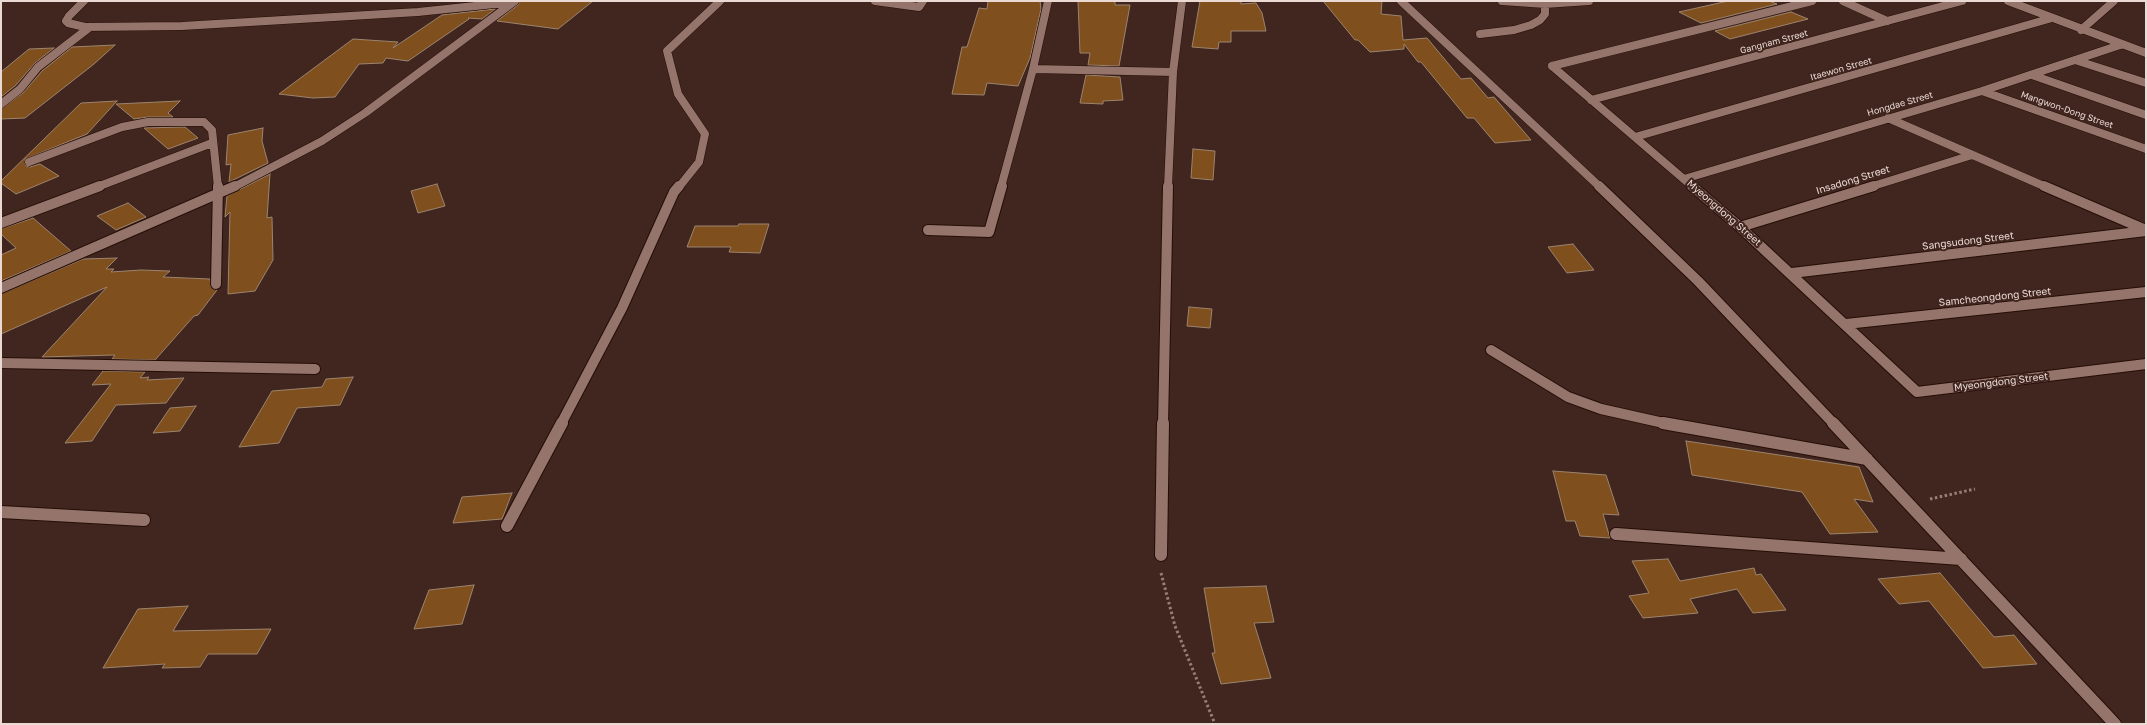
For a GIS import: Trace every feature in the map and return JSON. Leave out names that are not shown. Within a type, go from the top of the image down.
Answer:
[{"type":"street","points":[[84,1],[66,21],[68,23],[72,25],[90,27],[182,26],[418,12],[514,2]]},
{"type":"street","points":[[507,526],[622,308],[674,192],[699,162],[705,134],[678,94],[667,51],[720,1]]},
{"type":"street","points":[[875,1],[919,7],[923,1]]},
{"type":"street","points":[[928,230],[989,232],[1033,69],[1048,1]]},
{"type":"street","points":[[1161,555],[1166,224],[1173,72],[1182,1]]},
{"type":"street","points":[[1401,1],[1548,137],[1698,281],[1867,458],[2115,724]]},
{"type":"street","points":[[1502,1],[1545,4],[1589,1]]},
{"type":"street","name":"Myeongdong Street","points":[[1812,1],[1552,66],[1792,273],[1917,392],[2146,364]]},
{"type":"street","points":[[1843,1],[1887,21]]},
{"type":"street","name":"Gangnam Street","points":[[1591,100],[1962,1]]},
{"type":"street","points":[[2008,1],[2120,45],[2146,53]]},
{"type":"street","points":[[2081,30],[2114,1]]},
{"type":"street","points":[[1,288],[219,194],[322,141],[365,114],[514,2]]},
{"type":"street","points":[[1480,34],[1514,30],[1531,25],[1540,20],[1544,14],[1545,4]]},
{"type":"street","name":"Itaewon Street","points":[[1635,137],[2052,18]]},
{"type":"street","points":[[1,104],[20,89],[44,62],[90,27]]},
{"type":"street","name":"Hongdae Street","points":[[1684,179],[1982,91],[2120,45]]},
{"type":"street","points":[[2075,60],[2146,83]]},
{"type":"street","points":[[1033,69],[1173,72]]},
{"type":"street","points":[[2032,75],[2146,115]]},
{"type":"street","name":"Mangwon-Dong Street","points":[[1982,91],[2146,149]]},
{"type":"street","points":[[1888,118],[2146,230]]},
{"type":"street","points":[[29,162],[122,127],[148,122],[204,122],[212,130],[212,143],[219,194],[216,284]]},
{"type":"street","points":[[1,223],[212,143]]},
{"type":"street","name":"Insadong Street","points":[[1740,227],[1972,155]]},
{"type":"street","name":"Sangsudong Street","points":[[1792,273],[2146,230]]},
{"type":"street","name":"Samcheongdong Street","points":[[1846,324],[2146,292]]},
{"type":"street","points":[[1491,350],[1568,397],[1601,409],[1643,419],[1867,458]]},
{"type":"street","points":[[1,363],[315,369]]},
{"type":"street","points":[[1,512],[144,520]]},
{"type":"street","points":[[1616,534],[1962,559]]},
{"type":"path","points":[[1910,504],[1975,489]]},
{"type":"path","points":[[1161,555],[1161,576],[1174,626],[1215,724]]},
{"type":"building","points":[[520,1],[593,1],[558,29],[497,21],[518,5]]},
{"type":"building","points":[[988,1],[1040,1],[1041,9],[1030,58],[1018,86],[987,83],[984,95],[952,94],[962,47],[967,47],[979,8],[987,9]]},
{"type":"building","points":[[1078,1],[1115,1],[1115,5],[1130,5],[1119,66],[1088,65],[1090,53],[1080,53]]},
{"type":"building","points":[[1200,1],[1241,1],[1241,4],[1256,3],[1262,13],[1266,31],[1231,31],[1231,42],[1219,42],[1218,49],[1192,47]]},
{"type":"building","points":[[1323,1],[1382,1],[1381,14],[1401,16],[1403,40],[1427,38],[1461,79],[1471,78],[1488,98],[1494,97],[1531,140],[1495,143],[1474,118],[1467,118],[1421,62],[1418,62],[1404,44],[1404,49],[1370,52],[1358,40],[1355,40]]},
{"type":"building","points":[[1728,1],[1769,1],[1777,4],[1701,23],[1679,12]]},
{"type":"building","points":[[495,9],[482,19],[468,18],[469,19],[408,61],[386,58],[383,63],[359,64],[335,97],[313,98],[279,94],[353,39],[398,42],[393,48],[442,15]]},
{"type":"building","points":[[1791,12],[1808,19],[1730,39],[1715,31]]},
{"type":"building","points":[[115,45],[94,64],[25,118],[1,119],[1,109],[23,93],[42,71],[72,47]]},
{"type":"building","points":[[54,48],[35,63],[16,85],[1,97],[1,72],[29,49]]},
{"type":"building","points":[[1086,75],[1120,77],[1123,100],[1103,101],[1103,104],[1080,103]]},
{"type":"building","points":[[117,101],[87,134],[25,159],[26,166],[30,167],[40,164],[59,176],[16,194],[1,183],[1,181],[81,103]]},
{"type":"building","points":[[180,101],[168,113],[173,117],[148,117],[134,119],[116,104]]},
{"type":"building","points":[[185,127],[198,138],[168,149],[144,128]]},
{"type":"building","points":[[263,128],[262,141],[268,163],[229,182],[231,164],[226,165],[228,135]]},
{"type":"building","points":[[1193,149],[1215,151],[1213,180],[1191,178]]},
{"type":"building","points":[[270,174],[267,218],[272,217],[273,260],[255,291],[228,294],[230,212],[225,217],[227,196]]},
{"type":"building","points":[[437,184],[445,206],[418,213],[411,191]]},
{"type":"building","points":[[128,203],[146,217],[116,230],[97,216]]},
{"type":"building","points":[[33,218],[71,251],[1,281],[1,255],[16,248],[1,234],[1,229]]},
{"type":"building","points":[[739,224],[769,224],[760,253],[729,252],[731,247],[687,247],[695,226],[738,226]]},
{"type":"building","points":[[1573,244],[1594,270],[1567,273],[1548,247]]},
{"type":"building","points":[[117,258],[106,269],[114,269],[111,272],[141,270],[170,271],[163,277],[210,279],[211,287],[217,290],[198,315],[194,316],[155,360],[112,359],[115,355],[42,357],[107,287],[1,334],[1,294],[83,259]]},
{"type":"building","points":[[1189,307],[1212,309],[1210,328],[1187,326]]},
{"type":"building","points":[[103,371],[145,372],[140,378],[149,377],[147,380],[184,378],[166,403],[116,405],[92,441],[65,443],[111,384],[92,385]]},
{"type":"building","points":[[353,377],[340,405],[297,408],[279,443],[239,447],[272,391],[322,387],[326,379]]},
{"type":"building","points":[[196,406],[180,431],[153,433],[170,408]]},
{"type":"building","points":[[1686,441],[1859,467],[1873,502],[1854,499],[1878,532],[1830,534],[1802,492],[1692,475]]},
{"type":"building","points":[[1553,471],[1606,475],[1619,515],[1603,514],[1610,538],[1580,536],[1575,521],[1566,521]]},
{"type":"building","points":[[512,493],[502,519],[453,523],[462,497]]},
{"type":"building","points":[[1668,559],[1680,581],[1754,568],[1756,575],[1761,574],[1786,610],[1753,613],[1737,589],[1690,599],[1698,613],[1643,618],[1629,596],[1649,593],[1632,561]]},
{"type":"building","points":[[1940,573],[1994,637],[2014,635],[2037,664],[1983,668],[1929,601],[1899,604],[1878,579]]},
{"type":"building","points":[[474,585],[462,624],[414,629],[429,590]]},
{"type":"building","points":[[1266,586],[1274,622],[1254,623],[1271,678],[1221,684],[1212,653],[1215,653],[1204,588]]},
{"type":"building","points":[[188,606],[173,631],[271,629],[257,654],[208,654],[200,667],[162,668],[165,664],[103,668],[138,609]]}]
